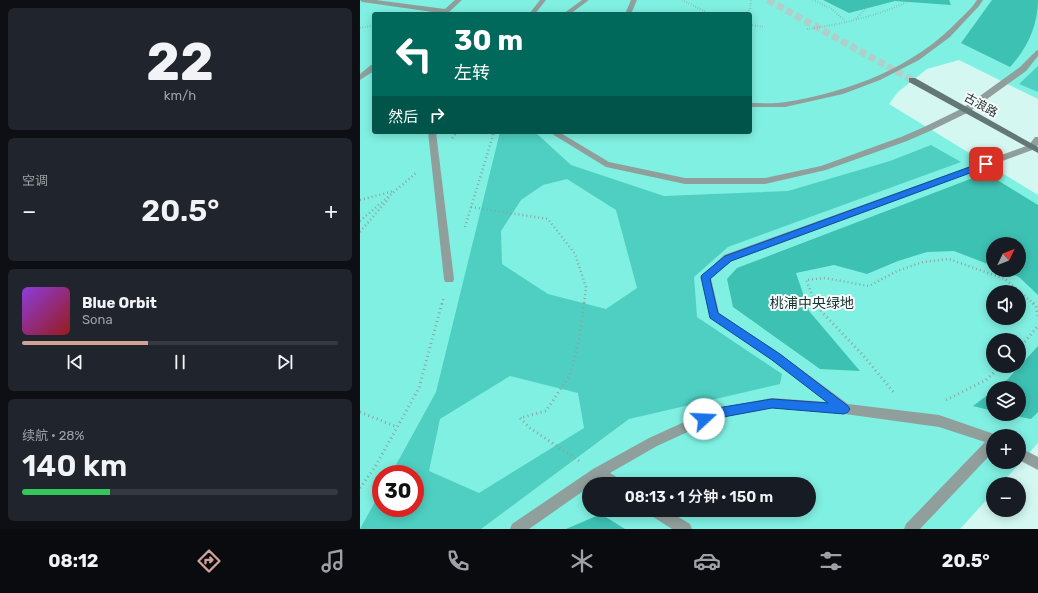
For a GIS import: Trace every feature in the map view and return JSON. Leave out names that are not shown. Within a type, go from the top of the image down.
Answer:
[{"type":"main road","name":"古浪路","points":[[912,80],[966,110],[1036,145]]},
{"type":"street","points":[[362,0],[445,12],[459,0]]},
{"type":"street","points":[[534,12],[543,0]]},
{"type":"street","points":[[569,12],[586,0]]},
{"type":"street","points":[[629,12],[634,0]]},
{"type":"street","points":[[752,105],[785,105],[840,92],[877,78],[917,59],[948,36],[980,0]]},
{"type":"street","points":[[556,134],[606,164],[685,181],[765,181],[823,168],[860,155],[904,139],[966,110],[1023,69],[1038,52]]},
{"type":"street","points":[[360,78],[372,69]]},
{"type":"street","points":[[432,134],[449,279]]},
{"type":"street","points":[[844,409],[776,357],[714,315],[706,277],[728,258],[1036,145]]},
{"type":"street","points":[[517,529],[598,473],[653,442],[717,413],[772,403],[844,409],[939,421],[986,437]]},
{"type":"street","points":[[911,529],[986,450]]},
{"type":"street","points":[[1026,457],[1038,464]]},
{"type":"street","points":[[598,473],[604,477]]},
{"type":"street","points":[[667,517],[685,529]]},
{"type":"path","points":[[682,0],[706,12]]},
{"type":"path","points":[[747,12],[750,9],[751,0]]},
{"type":"path","points":[[813,0],[832,9],[846,22]]},
{"type":"path","points":[[855,20],[865,9],[870,0]]},
{"type":"path","points":[[807,29],[855,20],[911,0]]},
{"type":"path","points":[[360,28],[372,25]]},
{"type":"path","points":[[752,25],[765,27]]},
{"type":"path","points":[[360,221],[435,158],[455,134]]},
{"type":"path","points":[[464,229],[493,134]]},
{"type":"path","points":[[360,200],[396,190]]},
{"type":"path","points":[[360,232],[396,190]]},
{"type":"path","points":[[471,208],[548,219],[575,254],[586,287],[579,340],[570,375],[546,411],[520,418],[530,428],[598,473]]},
{"type":"path","points":[[994,373],[986,380],[914,418],[862,354],[818,308],[806,280],[826,278],[869,286],[897,271],[923,262],[949,260],[1005,279],[1036,306],[1038,316]]},
{"type":"path","points":[[360,488],[375,467],[419,388],[449,279]]},
{"type":"path","points":[[1026,341],[1038,326]]},
{"type":"path","points":[[360,412],[397,427]]},
{"type":"green space","name":"桃浦中央绿地","points":[[360,0],[1038,0],[1038,99],[959,60],[927,69],[898,92],[889,104],[1038,195],[1038,443],[1026,456],[1026,429],[986,429],[986,469],[1015,469],[1007,477],[986,477],[986,501],[960,529],[360,529]]},
{"type":"shaded area","points":[[823,0],[949,0],[951,5],[895,1],[849,13]]},
{"type":"shaded area","points":[[992,0],[1038,0],[1034,27],[1022,52],[1010,67],[961,43]]},
{"type":"shaded area","points":[[1038,66],[1038,92],[1019,84]]},
{"type":"shaded area","points":[[500,134],[537,134],[571,165],[664,196],[788,191],[890,161],[931,145],[961,162],[728,247],[694,277],[697,317],[782,374],[780,384],[629,419],[481,529],[360,529],[372,507],[372,517],[424,517],[424,465],[396,465],[436,392]],"holes":[[[567,179],[616,210],[637,288],[606,309],[548,294],[502,264],[501,231],[521,200],[543,185]],[[510,376],[578,393],[584,428],[479,493],[429,471],[440,419]]]},
{"type":"shaded area","points":[[986,173],[1038,205],[1038,295],[1019,277],[1026,277],[1026,237],[986,237],[986,263],[954,251],[927,252],[898,261],[867,274],[834,265],[796,273],[809,311],[860,371],[820,369],[733,307],[727,279],[737,268]]},
{"type":"shaded area","points":[[1038,346],[1038,412],[1031,419],[1026,418],[1026,381],[1006,381],[1013,373],[1026,373],[1026,359]]},
{"type":"shaded area","points":[[986,396],[986,409],[973,406]]},
{"type":"shaded area","points":[[594,517],[606,517],[625,529],[566,529]]},
{"type":"tunnel","points":[[768,0],[912,80]]},
{"type":"route","points":[[704,419],[717,413],[772,403],[844,409],[776,357],[714,315],[706,277],[728,258],[986,164]]}]
